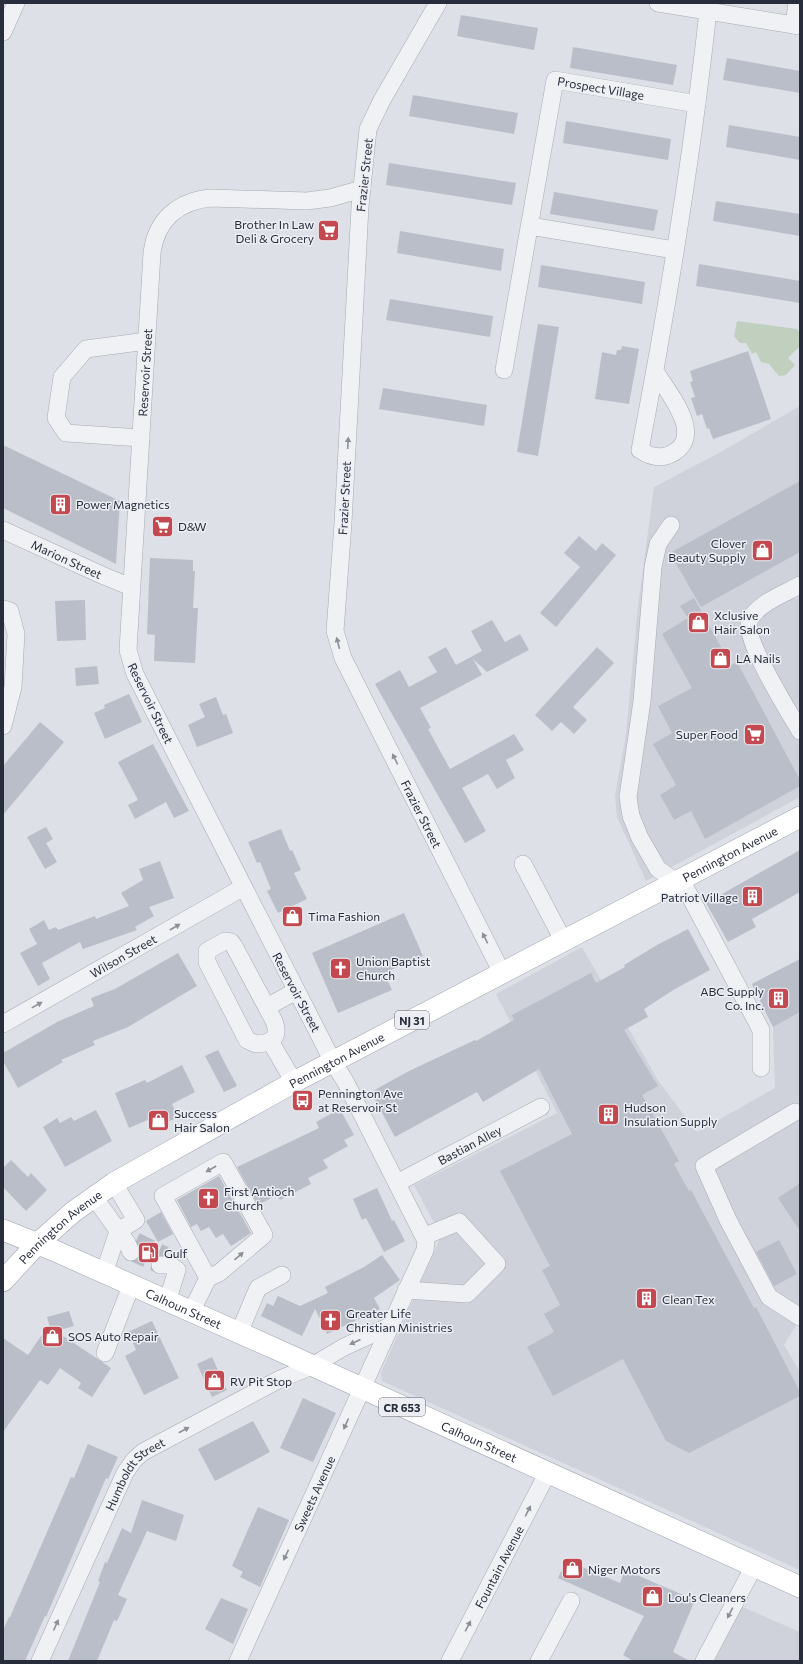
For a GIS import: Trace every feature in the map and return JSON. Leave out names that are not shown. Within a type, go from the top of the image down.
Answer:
[{"type":"main road","name":"Pennington Avenue","points":[[3,1281],[37,1244],[73,1212],[114,1183],[294,1082],[800,816]]},
{"type":"main road","name":"Calhoun Street","points":[[3,1230],[362,1388],[800,1587]]},
{"type":"street","points":[[3,32],[16,3]]},
{"type":"street","name":"Frazier Street","points":[[438,3],[382,100],[368,129],[362,189],[335,631],[343,658],[502,973]]},
{"type":"street","points":[[658,3],[797,26],[797,3]]},
{"type":"street","points":[[655,371],[698,104],[708,11]]},
{"type":"street","name":"Prospect Village","points":[[504,370],[555,80],[698,104]]},
{"type":"street","name":"Reservoir Street","points":[[362,189],[330,198],[307,201],[204,198],[184,204],[172,211],[157,232],[153,245],[128,650],[129,660],[135,674],[242,888],[332,1062],[345,1081],[425,1236]]},
{"type":"street","points":[[530,226],[674,250]]},
{"type":"street","points":[[141,438],[66,433],[56,418],[62,377],[86,349],[147,341]]},
{"type":"street","points":[[671,525],[658,544],[653,567],[642,701],[628,797],[631,816],[640,838],[658,869],[686,889],[761,1030],[761,1068]]},
{"type":"street","name":"Marion Street","points":[[3,530],[131,587]]},
{"type":"street","points":[[800,585],[759,607],[749,620],[749,633],[754,649],[800,731]]},
{"type":"street","points":[[3,609],[10,611],[16,634],[13,687],[3,726]]},
{"type":"street","points":[[523,864],[563,940]]},
{"type":"street","name":"Wilson Street","points":[[3,1024],[242,888]]},
{"type":"street","points":[[225,941],[230,942],[267,1007],[278,1031],[276,1036],[270,1041],[256,1044],[247,1040],[206,962],[207,951],[225,941]]},
{"type":"street","points":[[267,1007],[296,991]]},
{"type":"street","points":[[270,1041],[294,1082]]},
{"type":"street","name":"Bastian Alley","points":[[398,1183],[541,1107]]},
{"type":"street","points":[[795,1112],[704,1166],[728,1220],[769,1297],[800,1317]]},
{"type":"street","points":[[191,1312],[208,1278],[219,1273],[264,1235],[223,1162],[163,1196],[208,1278]]},
{"type":"street","points":[[104,1274],[128,1242],[136,1220],[114,1183]]},
{"type":"street","points":[[94,1197],[128,1242]]},
{"type":"street","points":[[390,1326],[406,1290],[425,1250],[425,1236],[458,1222],[497,1264],[467,1294],[406,1290]]},
{"type":"street","points":[[165,1261],[177,1270],[167,1302]]},
{"type":"street","points":[[239,1333],[258,1288],[282,1275]]},
{"type":"street","points":[[105,1354],[131,1286]]},
{"type":"street","name":"Humboldt Street","points":[[40,1661],[125,1473],[134,1460],[143,1452],[273,1383],[312,1366],[344,1347],[390,1326]]},
{"type":"street","name":"Sweets Avenue","points":[[238,1661],[390,1326]]},
{"type":"street","name":"Fountain Avenue","points":[[450,1661],[548,1472]]},
{"type":"street","points":[[704,1661],[754,1566]]},
{"type":"street","points":[[539,1661],[571,1601]]},
{"type":"shaded area","points":[[800,406],[800,797],[646,881],[617,817],[615,796],[626,734],[638,606],[654,487],[719,453]]},
{"type":"shaded area","points":[[582,947],[659,1082],[697,1132],[775,1088],[773,1027],[752,984],[800,959],[800,1319],[784,1345],[800,1372],[800,1570],[382,1381],[381,1373],[441,1236],[414,1185],[557,1113],[496,994]]},
{"type":"shaded area","points":[[738,1605],[800,1632],[800,1661],[709,1661]]},
{"type":"green space","points":[[737,321],[797,329],[800,333],[800,346],[788,358],[795,365],[786,375],[779,376],[769,364],[761,362],[756,352],[752,354],[746,343],[740,343],[734,336]]},
{"type":"building","points":[[461,15],[538,28],[534,50],[457,36]]},
{"type":"building","points":[[573,47],[677,65],[673,85],[570,68]]},
{"type":"building","points":[[727,58],[800,71],[800,93],[723,80]]},
{"type":"building","points":[[413,95],[518,113],[514,134],[409,116]]},
{"type":"building","points":[[566,121],[671,139],[668,160],[563,143]]},
{"type":"building","points":[[729,125],[800,137],[800,160],[726,147]]},
{"type":"building","points":[[389,163],[516,183],[512,205],[386,185]]},
{"type":"building","points":[[554,192],[658,210],[654,231],[550,214]]},
{"type":"building","points":[[716,201],[800,214],[800,236],[713,221]]},
{"type":"building","points":[[400,231],[504,249],[501,271],[397,253]]},
{"type":"building","points":[[699,264],[800,281],[800,303],[696,286]]},
{"type":"building","points":[[541,265],[645,282],[642,304],[538,287]]},
{"type":"building","points":[[390,299],[493,316],[490,337],[386,320]]},
{"type":"building","points":[[538,324],[559,327],[538,456],[517,452]]},
{"type":"building","points":[[622,346],[639,349],[629,404],[595,399],[602,352],[616,355],[617,350],[621,350]]},
{"type":"building","points":[[748,351],[771,419],[713,439],[709,428],[707,429],[702,414],[697,416],[691,398],[695,397],[690,382],[693,381],[690,371]]},
{"type":"building","points":[[383,388],[487,405],[484,426],[379,409]]},
{"type":"building","name":"Power Magnetics","points":[[3,445],[120,501],[116,564],[3,508]]},
{"type":"building","points":[[800,481],[800,552],[701,607],[670,553]]},
{"type":"building","points":[[579,536],[596,551],[602,543],[616,555],[556,627],[540,613],[580,567],[564,553]]},
{"type":"building","points":[[150,558],[193,560],[193,571],[195,571],[193,608],[198,608],[195,663],[154,661],[155,635],[147,634]]},
{"type":"building","points":[[694,598],[731,665],[737,662],[800,780],[800,786],[705,839],[691,811],[674,820],[660,795],[676,785],[653,744],[672,733],[658,706],[692,688],[662,634],[688,618],[680,606]]},
{"type":"building","points":[[85,600],[86,640],[57,641],[55,601]]},
{"type":"building","points":[[492,620],[505,642],[520,634],[529,650],[487,672],[473,659],[482,675],[420,708],[431,728],[428,729],[450,769],[514,734],[524,750],[506,760],[515,778],[497,789],[488,774],[462,788],[486,831],[465,843],[375,684],[400,670],[409,687],[437,672],[428,657],[446,647],[456,665],[482,651],[471,631]]},
{"type":"building","points":[[597,647],[614,663],[573,707],[587,720],[574,734],[561,722],[552,731],[535,715]]},
{"type":"building","points":[[97,666],[99,684],[76,686],[75,668]]},
{"type":"building","points":[[129,694],[142,722],[105,739],[94,713],[105,708],[104,705]]},
{"type":"building","points":[[216,697],[223,715],[226,714],[233,733],[197,747],[188,725],[205,717],[199,704]]},
{"type":"building","points":[[40,722],[64,742],[3,815],[3,766]]},
{"type":"building","points":[[153,744],[189,811],[174,818],[166,802],[135,819],[128,805],[138,800],[118,762]]},
{"type":"building","points":[[46,827],[53,839],[46,843],[57,862],[45,869],[27,837]]},
{"type":"building","points":[[281,829],[290,851],[292,850],[301,870],[294,873],[307,899],[278,913],[267,891],[271,889],[260,862],[257,863],[248,842]]},
{"type":"building","name":"Patriot Village","points":[[800,850],[800,892],[752,919],[756,927],[728,942],[706,903]]},
{"type":"building","points":[[160,861],[174,898],[149,907],[154,916],[135,927],[137,930],[83,949],[80,942],[42,963],[50,979],[38,986],[20,953],[37,944],[29,929],[44,920],[49,930],[56,927],[58,930],[95,916],[96,919],[129,906],[121,893],[143,880],[139,869]]},
{"type":"building","points":[[404,913],[423,956],[384,973],[392,990],[338,1013],[312,953]]},
{"type":"building","points":[[688,929],[710,970],[675,989],[644,1009],[648,1017],[624,1030],[658,1086],[642,1095],[679,1161],[674,1164],[689,1191],[691,1190],[754,1308],[756,1307],[800,1392],[800,1396],[689,1453],[666,1441],[623,1359],[553,1396],[527,1347],[554,1332],[544,1314],[560,1305],[542,1270],[550,1266],[500,1171],[572,1134],[539,1069],[483,1102],[477,1092],[395,1137],[371,1092],[409,1071],[475,1040],[476,1041],[514,1020],[512,1015],[591,973],[596,983],[625,967],[624,965],[657,945]]},
{"type":"building","points":[[178,953],[197,986],[128,1027],[93,1041],[95,1045],[61,1060],[63,1062],[18,1088],[3,1061],[3,1053],[59,1021],[94,1006],[91,998],[115,989]]},
{"type":"building","name":"ABC Supply Co. Inc.","points":[[800,959],[800,1012],[773,1027],[752,984]]},
{"type":"building","points":[[218,1050],[237,1086],[224,1092],[205,1056]]},
{"type":"building","points":[[182,1065],[195,1092],[172,1104],[178,1117],[156,1128],[152,1118],[129,1128],[115,1093],[145,1080],[147,1083]]},
{"type":"building","points":[[340,1109],[354,1135],[344,1140],[348,1146],[323,1160],[328,1168],[308,1178],[311,1184],[280,1200],[277,1195],[258,1205],[237,1167],[319,1128],[316,1122]]},
{"type":"building","points":[[96,1110],[112,1141],[65,1167],[43,1127],[57,1118],[60,1123],[71,1117],[74,1121]]},
{"type":"building","points":[[11,1160],[28,1177],[31,1173],[47,1190],[26,1211],[3,1187],[3,1168]]},
{"type":"building","points":[[219,1176],[251,1233],[231,1246],[223,1234],[216,1238],[209,1227],[201,1231],[197,1224],[191,1227],[177,1200]]},
{"type":"building","points":[[800,1183],[800,1231],[778,1198]]},
{"type":"building","points":[[377,1188],[392,1221],[394,1220],[405,1241],[384,1252],[366,1218],[362,1220],[353,1199]]},
{"type":"building","points":[[161,1212],[173,1234],[158,1242],[146,1221]]},
{"type":"building","points":[[779,1240],[797,1274],[774,1286],[756,1252]]},
{"type":"building","points":[[382,1255],[400,1280],[374,1298],[380,1309],[327,1334],[315,1309],[302,1336],[261,1316],[267,1303],[273,1306],[278,1296],[300,1306],[328,1293],[325,1287],[364,1267]]},
{"type":"building","points":[[69,1311],[74,1326],[56,1331],[111,1368],[92,1397],[78,1388],[81,1383],[60,1368],[48,1385],[40,1380],[3,1432],[3,1338],[28,1355],[48,1326],[50,1327],[47,1317]]},
{"type":"building","points":[[152,1321],[179,1378],[144,1395],[125,1356],[136,1350],[128,1332]]},
{"type":"building","points":[[212,1357],[227,1390],[212,1397],[197,1364]]},
{"type":"building","points":[[303,1398],[336,1413],[313,1462],[280,1448]]},
{"type":"building","points":[[253,1421],[270,1452],[215,1481],[198,1449]]},
{"type":"building","points":[[88,1444],[118,1457],[108,1479],[106,1478],[46,1617],[45,1616],[25,1661],[3,1661],[3,1630],[71,1477],[74,1478]]},
{"type":"building","points":[[142,1500],[184,1515],[176,1541],[147,1531],[118,1595],[127,1599],[117,1621],[114,1620],[97,1661],[68,1661],[100,1582],[98,1581],[105,1562],[107,1563],[122,1528],[131,1533]]},
{"type":"building","points":[[258,1507],[289,1520],[260,1587],[240,1577],[243,1572],[232,1566]]},
{"type":"building","points":[[566,1560],[620,1583],[625,1570],[695,1600],[673,1652],[690,1661],[633,1661],[623,1655],[644,1616],[558,1578]]},
{"type":"building","points":[[221,1598],[248,1609],[233,1644],[205,1629]]},
{"type":"tunnel","points":[[136,1241],[165,1255]]},
{"type":"tunnel","points":[[131,1252],[160,1265]]},
{"type":"place","name":"Brother In Law Deli & Grocery","points":[[329,231]]},
{"type":"place","name":"Power Magnetics","points":[[61,504]]},
{"type":"place","name":"D&W","points":[[162,526]]},
{"type":"place","name":"Clover Beauty Supply","points":[[762,550]]},
{"type":"place","name":"Xclusive Hair Salon","points":[[699,622]]},
{"type":"place","name":"LA Nails","points":[[720,658]]},
{"type":"place","name":"Super Food","points":[[754,734]]},
{"type":"place","name":"Patriot Village","points":[[753,897]]},
{"type":"place","name":"Tima Fashion","points":[[292,916]]},
{"type":"place","name":"Union Baptist Church","points":[[341,968]]},
{"type":"place","name":"ABC Supply Co. Inc.","points":[[779,998]]},
{"type":"place","name":"Pennington Ave at Reservoir St","points":[[302,1100]]},
{"type":"place","name":"Hudson Insulation Supply","points":[[608,1114]]},
{"type":"place","name":"Success Hair Salon","points":[[159,1120]]},
{"type":"place","name":"First Antioch Church","points":[[209,1198]]},
{"type":"place","name":"Gulf","points":[[148,1253]]},
{"type":"place","name":"Clean Tex","points":[[646,1299]]},
{"type":"place","name":"Greater Life Christian Ministries","points":[[330,1320]]},
{"type":"place","name":"SOS Auto Repair","points":[[52,1336]]},
{"type":"place","name":"RV Pit Stop","points":[[214,1381]]},
{"type":"place","name":"Niger Motors","points":[[573,1569]]},
{"type":"place","name":"Lou's Cleaners","points":[[653,1597]]}]
